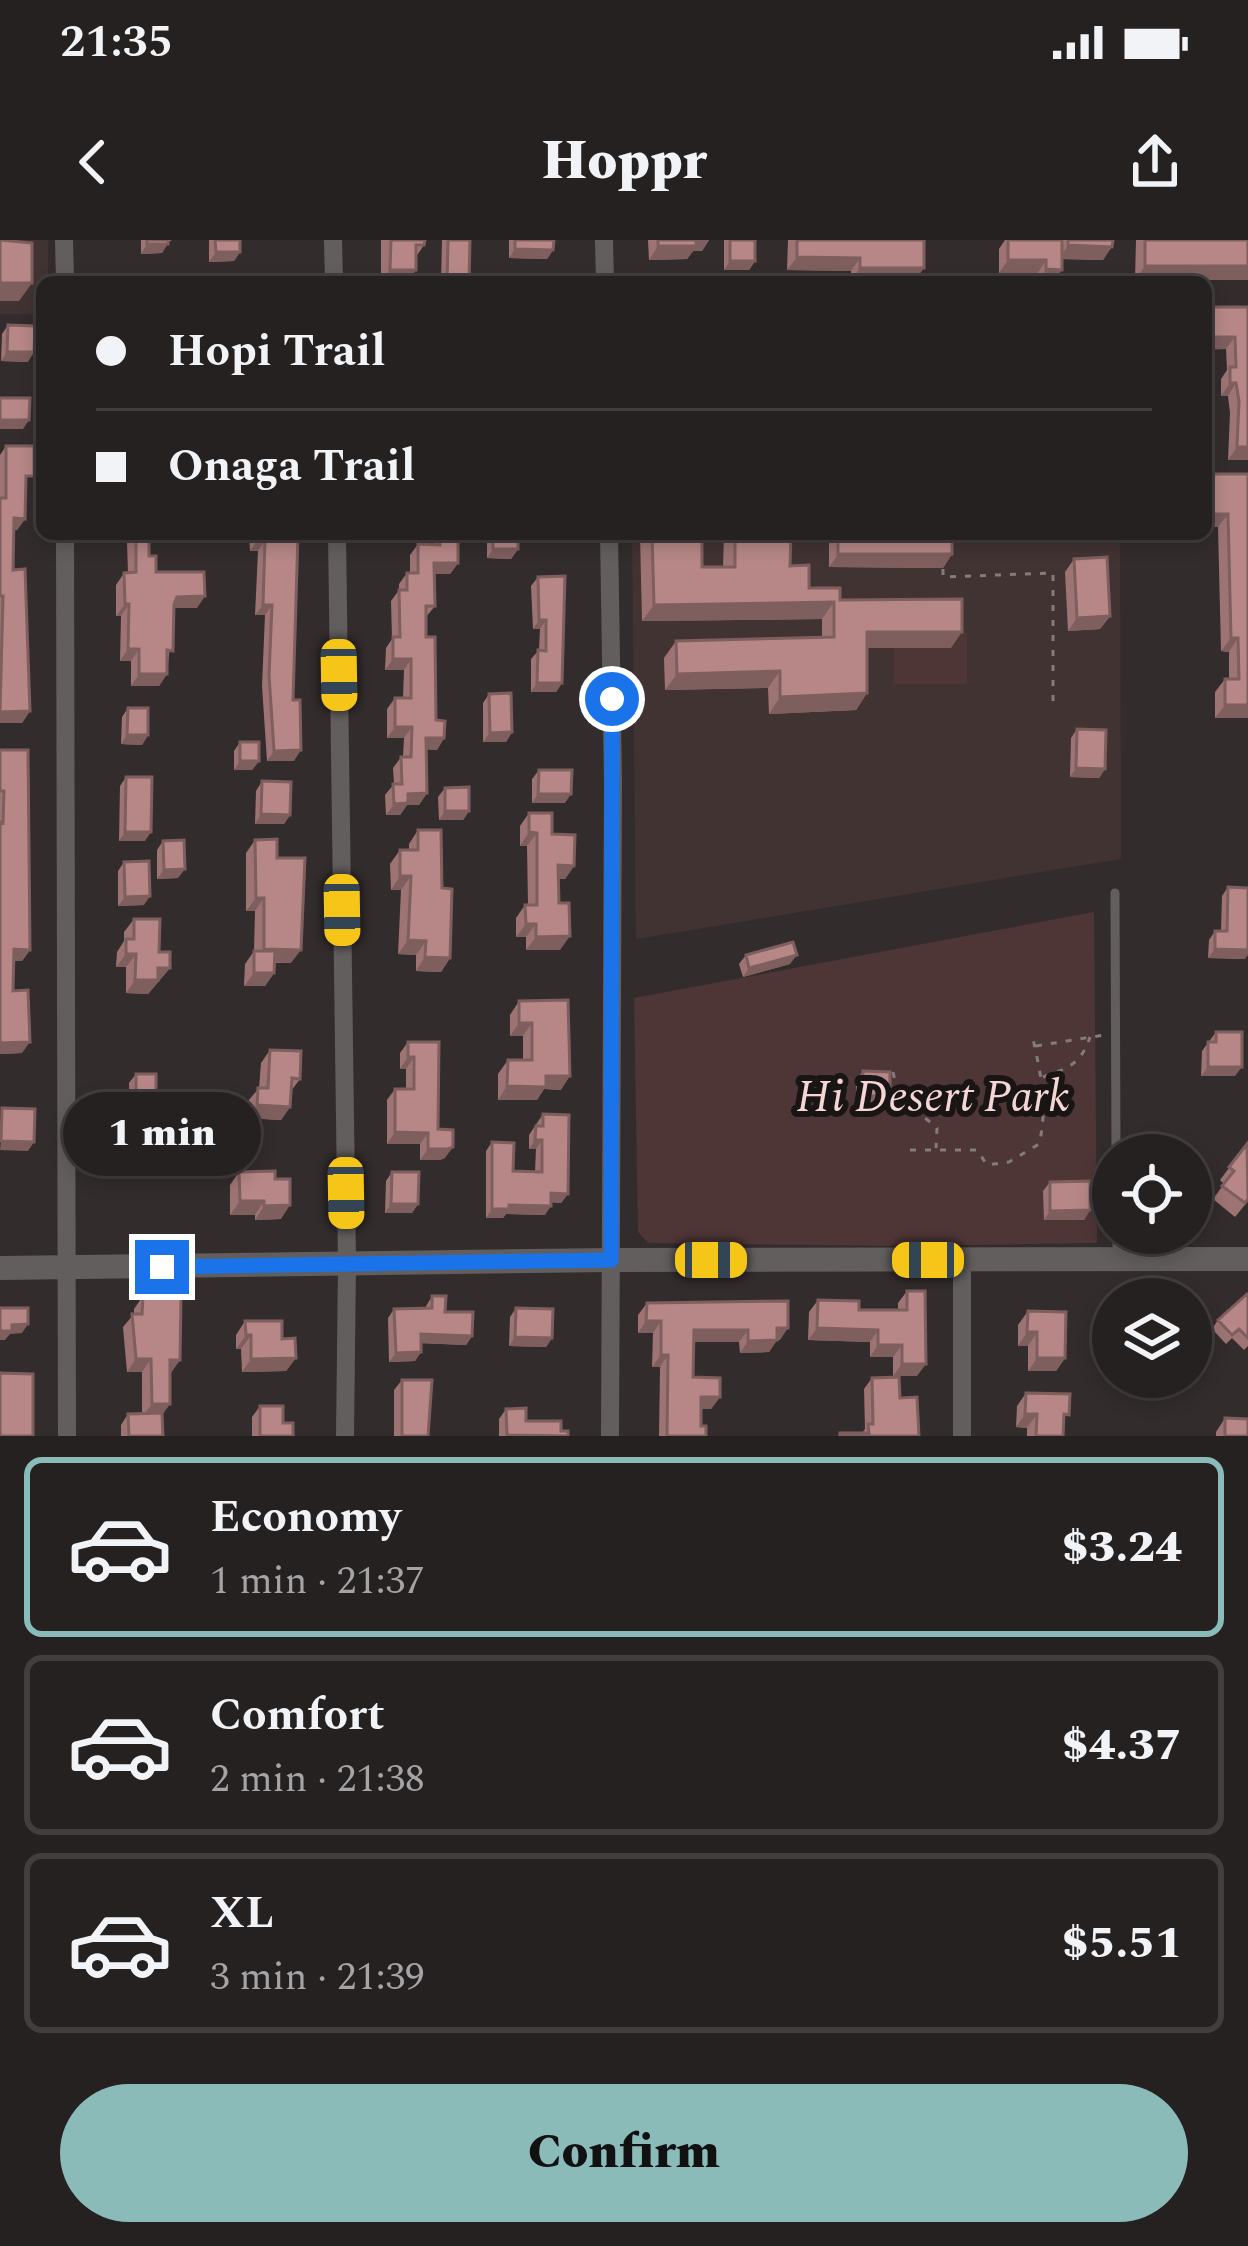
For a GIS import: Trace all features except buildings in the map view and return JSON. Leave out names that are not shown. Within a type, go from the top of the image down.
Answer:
[{"type":"street","points":[[64,240],[64,276]]},
{"type":"street","points":[[333,240],[334,276]]},
{"type":"street","points":[[604,240],[605,276]]},
{"type":"street","points":[[65,540],[68,1436]]},
{"type":"street","points":[[338,540],[345,1436]]},
{"type":"street","points":[[610,540],[610,1436]]},
{"type":"street","points":[[0,1268],[1248,1259]]},
{"type":"street","points":[[962,1260],[962,1436]]},
{"type":"lane","points":[[1114,893],[1117,1134]]},
{"type":"lane","points":[[1117,1254],[1117,1259]]},
{"type":"path","points":[[944,564],[943,577],[1053,573],[1053,706]]},
{"type":"path","points":[[910,1150],[977,1150],[987,1165],[1023,1155],[1039,1144],[1044,1124],[1042,1077],[1034,1043],[1116,1034]]},
{"type":"path","points":[[1042,1077],[1083,1058],[1090,1037]]},
{"type":"path","points":[[893,1072],[898,1096],[909,1112],[937,1128],[936,1150]]},
{"type":"shaded area","points":[[0,240],[48,240],[48,276],[36,276],[36,314],[0,314]]},
{"type":"shaded area","points":[[632,540],[1120,540],[1121,859],[636,939]]},
{"type":"green space","points":[[894,633],[967,633],[967,684],[894,684]]},
{"type":"green space","name":"Hi Desert Park","points":[[1094,912],[1092,1243],[648,1243],[638,1232],[634,998]]},
{"type":"route","points":[[162,1267],[611,1260],[612,699]]}]
